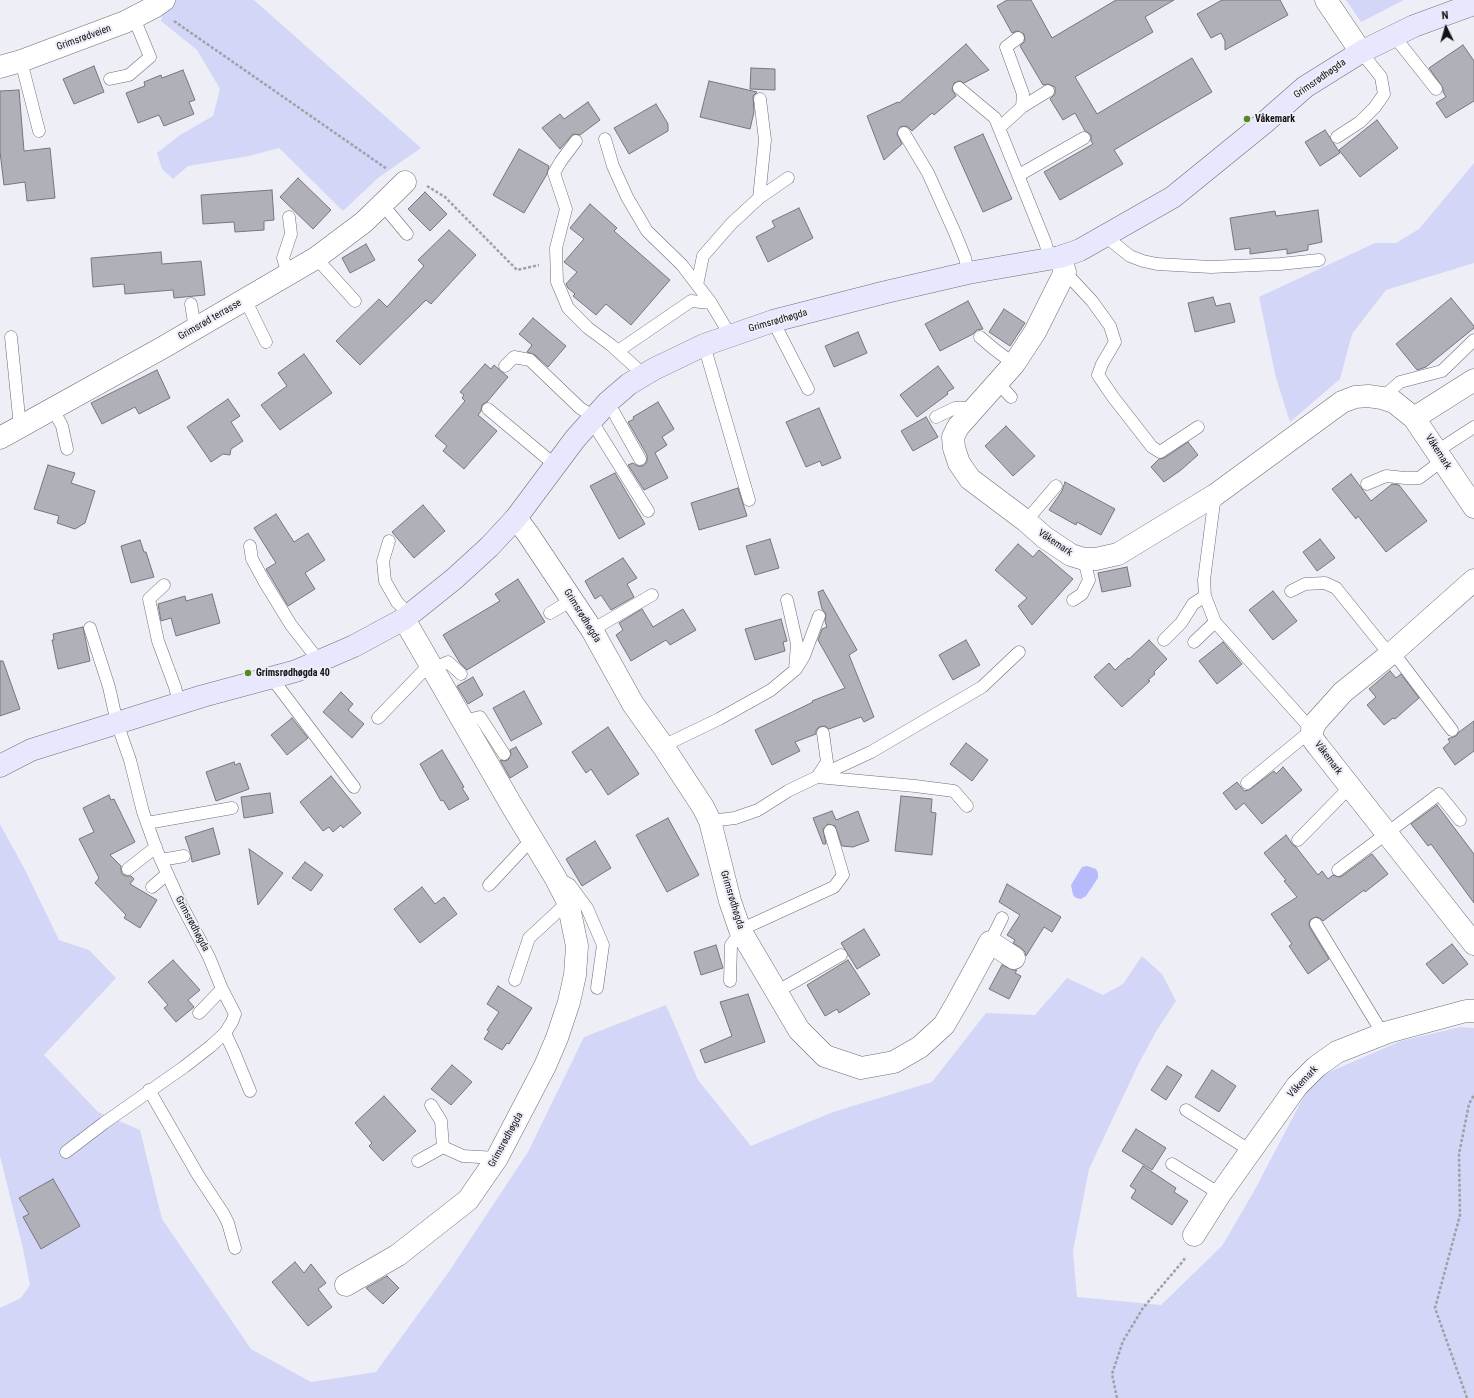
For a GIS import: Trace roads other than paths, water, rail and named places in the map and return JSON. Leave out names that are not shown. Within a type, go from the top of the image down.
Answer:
[{"type":"main road","name":"Grimsrødhøgda","points":[[0,766],[31,750],[179,704],[296,671],[354,646],[406,617],[454,579],[489,547],[516,518],[574,439],[598,413],[629,384],[654,369],[704,345],[774,321],[968,273],[1058,263],[1173,197],[1264,123],[1305,87],[1361,52],[1414,26],[1474,4]]},
{"type":"street","points":[[1326,0],[1361,52]]},
{"type":"street","name":"Grimsrødveien","points":[[0,67],[21,61],[125,22],[134,18],[156,2]]},
{"type":"street","name":"Grimsrød terrasse","points":[[0,438],[195,329],[316,258],[364,222],[405,182]]},
{"type":"street","name":"Våkemark","points":[[1058,263],[1035,332],[1014,364],[1004,389],[974,408],[958,427],[954,437],[954,448],[959,463],[970,478],[1026,521],[1044,537],[1071,554],[1084,559],[1096,559],[1118,554],[1216,496],[1342,402],[1355,397],[1368,396],[1394,402],[1414,418],[1474,507]]},
{"type":"street","points":[[1414,418],[1474,380]]},
{"type":"street","name":"Grimsrødhøgda","points":[[516,518],[592,630],[634,704],[663,746],[710,821],[730,901],[740,931],[799,1030],[825,1056],[861,1068],[894,1062],[920,1046],[944,1025],[990,942]]},
{"type":"street","name":"Våkemark","points":[[1473,940],[1318,746],[1312,738],[1312,730],[1316,722],[1343,692],[1391,654],[1474,580]]},
{"type":"street","name":"Grimsrødhøgda","points":[[346,1285],[398,1255],[468,1200],[497,1158],[545,1066],[558,1038],[569,1002],[575,975],[577,946],[568,902],[555,877],[431,667],[406,617]]},
{"type":"street","points":[[990,942],[1014,958]]},
{"type":"street","name":"Våkemark","points":[[1194,1235],[1220,1194],[1297,1086],[1316,1067],[1337,1052],[1383,1034],[1466,1011],[1474,1011]]},
{"type":"lane","points":[[110,79],[129,75],[150,57],[134,18]]},
{"type":"lane","points":[[1394,36],[1436,89]]},
{"type":"lane","points":[[1018,38],[1006,47],[1023,94],[1022,107]]},
{"type":"lane","points":[[1337,137],[1360,122],[1375,107],[1384,94],[1381,77],[1361,52]]},
{"type":"lane","points":[[21,61],[39,131]]},
{"type":"lane","points":[[959,88],[995,118],[1045,242],[1058,263],[1092,300],[1110,326],[1115,342],[1102,364],[1098,375],[1113,397],[1152,447],[1160,452],[1198,427]]},
{"type":"lane","points":[[999,128],[1022,107],[1048,91]]},
{"type":"lane","points":[[759,198],[765,140],[760,99]]},
{"type":"lane","points":[[904,133],[928,173],[965,258],[968,273]]},
{"type":"lane","points":[[1019,175],[1084,138]]},
{"type":"lane","points":[[604,139],[613,166],[627,197],[647,232],[682,265],[711,304],[730,335]]},
{"type":"lane","points":[[576,141],[554,173],[566,209],[556,248],[557,282],[568,308],[588,328],[618,351],[644,376]]},
{"type":"lane","points":[[697,285],[703,256],[731,224],[759,198],[788,178]]},
{"type":"lane","points":[[382,204],[407,234]]},
{"type":"lane","points":[[288,274],[283,258],[292,234],[289,217]]},
{"type":"lane","points":[[1105,236],[1130,256],[1157,264],[1211,266],[1280,264],[1319,260]]},
{"type":"lane","points":[[316,258],[355,301]]},
{"type":"lane","points":[[245,299],[266,342]]},
{"type":"lane","points":[[618,351],[691,301],[711,304]]},
{"type":"lane","points":[[192,304],[195,329]]},
{"type":"lane","points":[[774,321],[808,389]]},
{"type":"lane","points":[[980,336],[1014,364]]},
{"type":"lane","points":[[11,337],[20,427]]},
{"type":"lane","points":[[1382,398],[1400,382],[1442,371],[1474,340]]},
{"type":"lane","points":[[704,345],[749,500]]},
{"type":"lane","points":[[505,366],[514,357],[530,360],[580,408],[598,413],[640,459]]},
{"type":"lane","points":[[488,408],[555,465]]},
{"type":"lane","points":[[936,417],[954,408],[974,408]]},
{"type":"lane","points":[[53,409],[62,426],[67,449]]},
{"type":"lane","points":[[598,413],[648,511]]},
{"type":"lane","points":[[1367,484],[1386,476],[1419,478],[1440,456],[1474,427]]},
{"type":"lane","points":[[1026,521],[1056,486]]},
{"type":"lane","points":[[1216,496],[1204,580],[1204,596],[1215,622],[1312,730],[1247,783]]},
{"type":"lane","points":[[388,541],[383,561],[385,581],[406,617]]},
{"type":"lane","points":[[250,546],[252,559],[264,581],[291,625],[319,661]]},
{"type":"lane","points":[[1073,600],[1082,594],[1089,580],[1084,559]]},
{"type":"lane","points":[[1290,591],[1305,584],[1325,583],[1336,588],[1452,730]]},
{"type":"lane","points":[[164,585],[150,599],[158,641],[175,687],[179,704]]},
{"type":"lane","points":[[592,630],[652,595]]},
{"type":"lane","points":[[1164,640],[1181,623],[1193,604],[1204,596]]},
{"type":"lane","points":[[550,613],[572,600]]},
{"type":"lane","points":[[787,600],[797,644],[795,670]]},
{"type":"lane","points":[[663,746],[719,719],[771,690],[795,670],[804,656],[819,616]]},
{"type":"lane","points":[[1194,642],[1215,622]]},
{"type":"lane","points":[[90,628],[109,687],[118,723]]},
{"type":"lane","points":[[710,821],[736,818],[758,810],[788,791],[871,752],[982,687],[1019,652]]},
{"type":"lane","points":[[378,718],[431,667],[448,662],[461,674]]},
{"type":"lane","points":[[271,677],[354,787]]},
{"type":"lane","points":[[463,721],[480,717],[504,754]]},
{"type":"lane","name":"Grimsrødhøgda","points":[[66,1152],[149,1090],[184,1067],[225,1033],[235,1014],[222,989],[209,957],[180,902],[161,860],[147,823],[130,760],[118,723]]},
{"type":"lane","points":[[817,778],[827,762],[823,733]]},
{"type":"lane","points":[[817,778],[915,786],[954,791],[967,806]]},
{"type":"lane","points":[[1298,840],[1350,787]]},
{"type":"lane","points":[[1338,870],[1439,794],[1460,820]]},
{"type":"lane","points":[[147,823],[232,808]]},
{"type":"lane","points":[[730,981],[731,945],[740,931],[834,887],[843,875],[830,832]]},
{"type":"lane","points":[[489,885],[532,839]]},
{"type":"lane","points":[[128,869],[156,847]]},
{"type":"lane","points":[[161,860],[184,856]]},
{"type":"lane","points":[[152,887],[167,874]]},
{"type":"lane","points":[[555,877],[570,885],[587,908],[603,945],[597,988]]},
{"type":"lane","points":[[514,980],[529,938],[568,902]]},
{"type":"lane","points":[[990,942],[1002,918]]},
{"type":"lane","points":[[1316,924],[1383,1034]]},
{"type":"lane","points":[[776,992],[841,955]]},
{"type":"lane","points":[[199,1013],[222,989]]},
{"type":"lane","points":[[225,1033],[250,1091]]},
{"type":"lane","points":[[149,1090],[198,1176],[223,1213],[228,1223],[235,1248]]},
{"type":"lane","points":[[431,1104],[441,1121],[444,1147]]},
{"type":"lane","points":[[1186,1110],[1250,1151]]},
{"type":"lane","points":[[444,1147],[463,1156],[497,1158]]},
{"type":"lane","points":[[418,1161],[444,1147]]},
{"type":"lane","points":[[1172,1164],[1220,1194]]},
{"type":"water","points":[[1087,866],[1096,869],[1098,878],[1086,896],[1081,899],[1076,898],[1073,895],[1071,885],[1082,867]]},
{"type":"place","name":"Våkemark","points":[[1247,119]]},
{"type":"place","name":"Grimsrødhøgda 40","points":[[248,673]]}]
